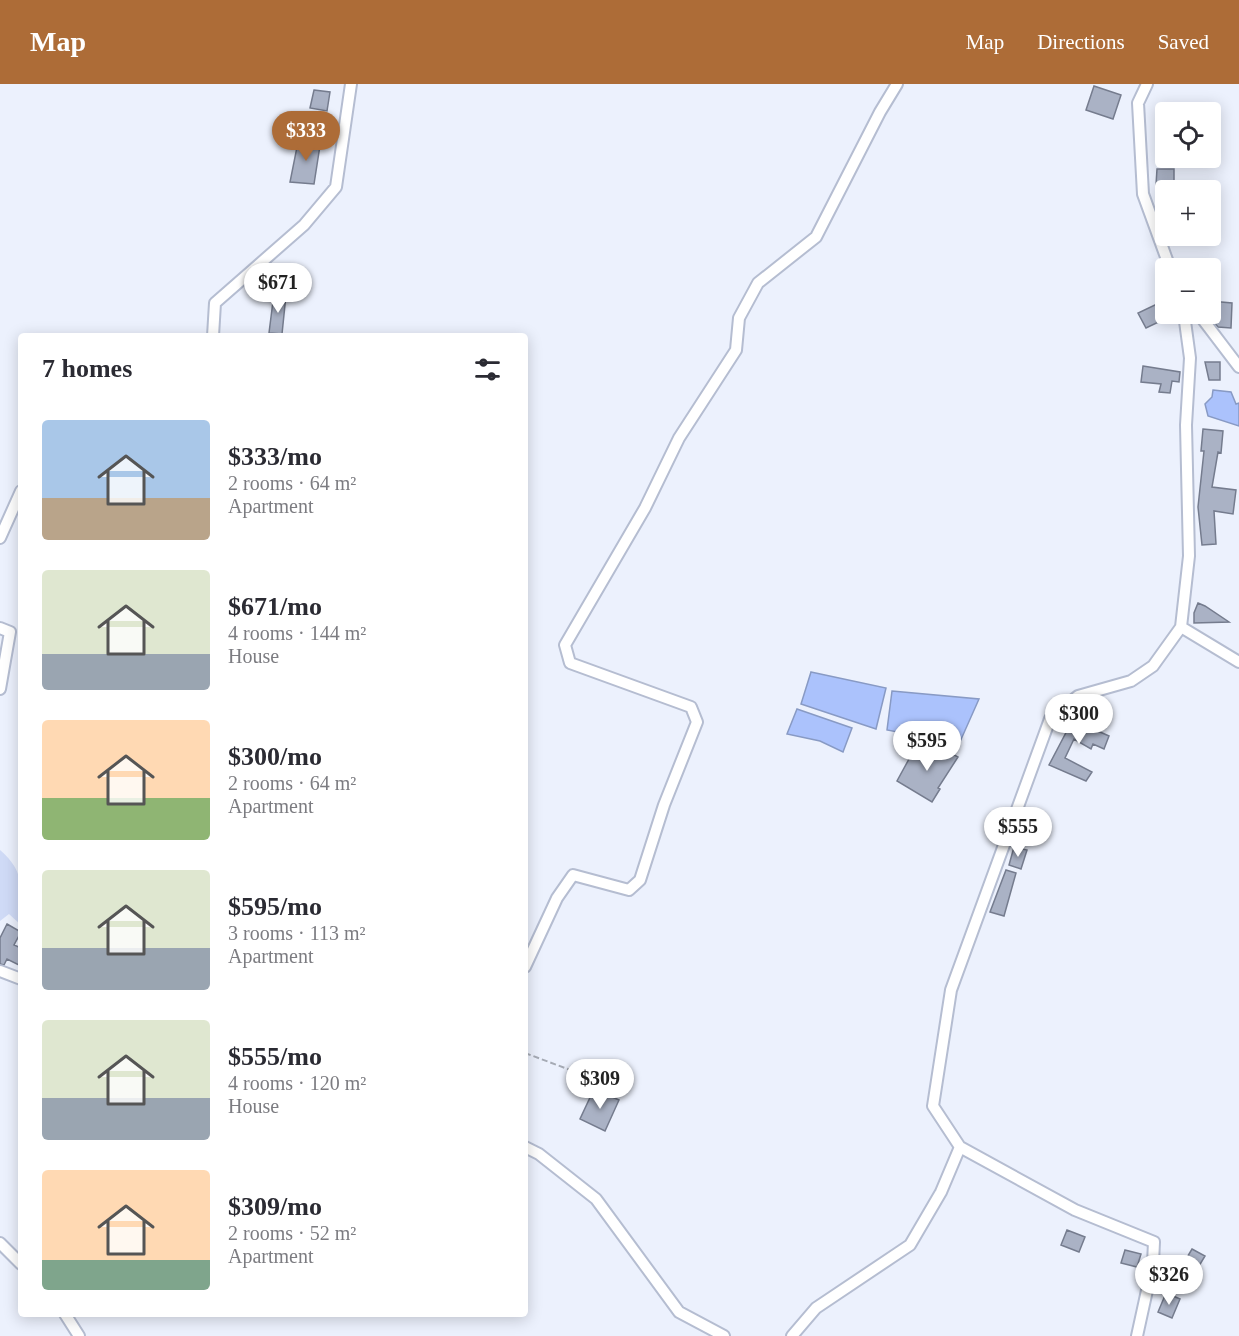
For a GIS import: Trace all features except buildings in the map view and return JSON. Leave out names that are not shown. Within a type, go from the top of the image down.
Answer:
[{"type":"street","points":[[213,333],[214,303],[304,225],[336,187],[351,84]]},
{"type":"street","points":[[528,961],[557,898],[573,875],[629,890],[640,880],[664,805],[697,722],[692,706],[570,663],[565,645],[645,508],[679,438],[735,350],[739,318],[758,284],[816,237],[880,112],[897,84]]},
{"type":"street","points":[[1147,84],[1138,103],[1143,194],[1166,258]]},
{"type":"street","points":[[1137,1336],[1153,1263],[1154,1242],[1076,1210],[960,1147],[933,1106],[951,990],[1050,719],[1078,696],[1131,681],[1146,671],[1153,666],[1181,627],[1189,556],[1186,425],[1190,358],[1186,324]]},
{"type":"street","points":[[1207,324],[1239,367]]},
{"type":"street","points":[[0,538],[18,498]]},
{"type":"street","points":[[0,627],[10,632],[0,689]]},
{"type":"street","points":[[1181,627],[1239,662]]},
{"type":"street","points":[[0,971],[18,978]]},
{"type":"street","points":[[792,1336],[816,1308],[910,1245],[940,1192],[960,1147]]},
{"type":"street","points":[[528,1148],[539,1154],[596,1199],[679,1312],[724,1336]]},
{"type":"street","points":[[0,1243],[18,1261]]},
{"type":"street","points":[[67,1317],[79,1336]]},
{"type":"path","points":[[528,1054],[605,1083]]},
{"type":"shaded area","points":[[0,850],[9,858],[18,873],[18,922],[9,914],[0,921]]},
{"type":"water","points":[[1213,390],[1231,392],[1236,404],[1239,403],[1239,426],[1208,416],[1205,404],[1212,397]]},
{"type":"water","points":[[811,672],[886,688],[876,729],[801,704]]},
{"type":"water","points":[[892,691],[979,699],[959,744],[887,730]]},
{"type":"water","points":[[797,709],[852,728],[843,752],[820,741],[787,734]]}]
